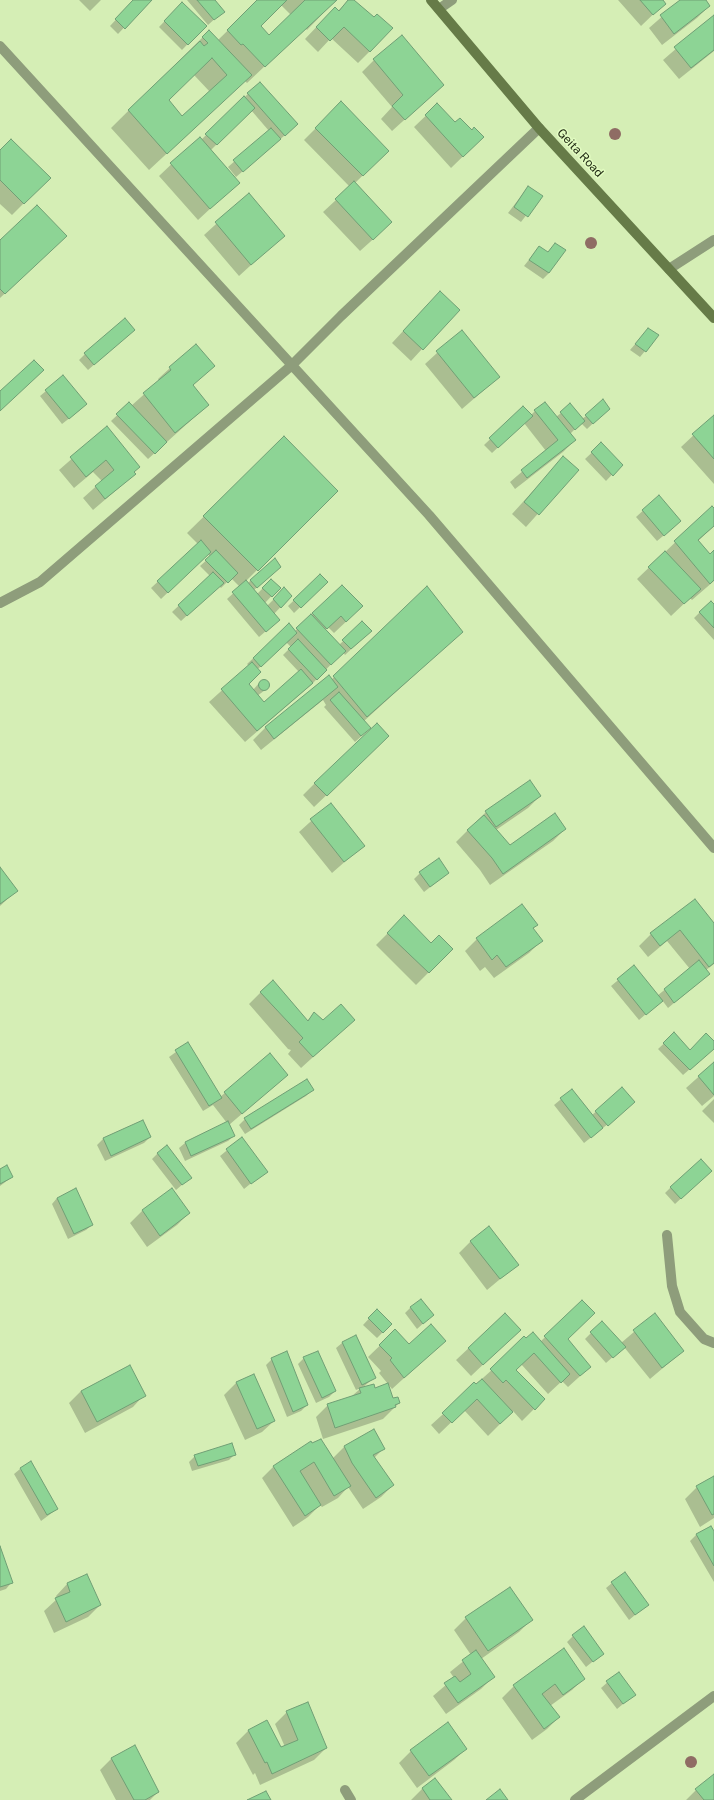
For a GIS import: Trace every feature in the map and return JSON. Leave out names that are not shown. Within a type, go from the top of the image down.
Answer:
[{"type":"main road","name":"Geita Road","points":[[431,0],[539,128],[714,318]]},
{"type":"street","points":[[439,9],[452,0]]},
{"type":"street","points":[[0,46],[429,515],[714,848]]},
{"type":"street","points":[[0,603],[40,582],[292,365],[341,316],[539,128]]},
{"type":"street","points":[[669,269],[714,240]]},
{"type":"street","points":[[667,1235],[672,1286],[680,1312],[704,1340],[714,1343]]},
{"type":"street","points":[[575,1800],[714,1696]]},
{"type":"street","points":[[345,1790],[351,1800]]},
{"type":"building","points":[[133,0],[152,0],[125,29],[115,19]]},
{"type":"building","points":[[197,0],[215,0],[225,12],[214,20]]},
{"type":"building","points":[[257,0],[287,0],[261,26],[269,35],[305,0],[337,0],[265,67],[227,30]]},
{"type":"building","points":[[348,0],[354,0],[374,17],[377,14],[393,28],[370,52],[344,27],[330,41],[316,27],[335,7],[339,11]]},
{"type":"building","points":[[640,0],[663,0],[666,4],[653,15]]},
{"type":"building","points":[[680,0],[706,0],[710,6],[674,34],[660,15]]},
{"type":"building","points":[[182,2],[207,26],[188,45],[164,21]]},
{"type":"building","points":[[714,15],[714,50],[691,68],[674,47]]},
{"type":"building","points":[[209,30],[252,75],[167,154],[128,110],[200,41],[204,46],[208,43],[202,37]],"holes":[[[212,58],[227,75],[182,116],[169,100]]]},
{"type":"building","points":[[402,35],[444,85],[405,120],[392,106],[403,95],[373,59]]},
{"type":"building","points":[[260,82],[298,124],[285,136],[247,93]]},
{"type":"building","points":[[244,96],[255,108],[217,145],[205,134]]},
{"type":"building","points":[[341,101],[389,151],[363,176],[315,128]]},
{"type":"building","points":[[437,103],[455,122],[460,118],[472,130],[474,127],[484,137],[463,157],[425,115]]},
{"type":"building","points":[[271,128],[281,139],[243,172],[233,160]]},
{"type":"building","points":[[200,137],[240,183],[210,209],[170,163]]},
{"type":"building","points":[[11,139],[51,178],[24,204],[0,180],[0,150]]},
{"type":"building","points":[[354,181],[392,222],[373,240],[335,199]]},
{"type":"building","points":[[528,186],[543,196],[528,217],[514,207]]},
{"type":"building","points":[[249,193],[285,236],[251,265],[215,222]]},
{"type":"building","points":[[37,205],[67,236],[5,294],[0,289],[0,240]]},
{"type":"building","points":[[555,243],[566,250],[549,273],[529,260],[539,246],[548,252]]},
{"type":"building","points":[[440,291],[460,310],[423,350],[403,331]]},
{"type":"building","points":[[125,318],[135,330],[94,365],[84,353]]},
{"type":"building","points":[[648,328],[659,335],[646,352],[635,344]]},
{"type":"building","points":[[462,330],[500,377],[474,398],[436,351]]},
{"type":"building","points":[[196,344],[215,366],[193,385],[209,405],[175,433],[143,393],[171,370],[169,367]]},
{"type":"building","points":[[34,360],[44,370],[0,411],[0,391]]},
{"type":"building","points":[[63,375],[87,404],[69,419],[45,390]]},
{"type":"building","points":[[603,399],[610,409],[593,424],[585,415]]},
{"type":"building","points":[[129,402],[167,442],[155,454],[116,414]]},
{"type":"building","points":[[545,402],[576,440],[527,478],[521,470],[558,440],[534,410]]},
{"type":"building","points":[[570,403],[585,421],[575,430],[560,412]]},
{"type":"building","points":[[523,406],[533,416],[498,448],[489,438]]},
{"type":"building","points":[[714,415],[714,459],[692,434]]},
{"type":"building","points":[[107,426],[140,467],[134,472],[136,474],[105,499],[95,486],[114,470],[106,460],[86,477],[70,457]]},
{"type":"building","points":[[284,436],[338,491],[258,571],[203,516]]},
{"type":"building","points":[[601,442],[623,465],[613,476],[591,452]]},
{"type":"building","points":[[563,456],[579,470],[539,515],[524,502]]},
{"type":"building","points":[[659,495],[681,521],[664,536],[642,510]]},
{"type":"building","points":[[712,506],[714,508],[714,526],[698,540],[710,554],[714,550],[714,580],[710,584],[674,541]]},
{"type":"building","points":[[201,540],[211,552],[168,593],[157,581]]},
{"type":"building","points":[[216,550],[238,573],[228,583],[205,560]]},
{"type":"building","points":[[665,551],[701,589],[684,604],[648,567]]},
{"type":"building","points":[[275,558],[281,567],[257,588],[250,580]]},
{"type":"building","points":[[213,572],[224,583],[187,616],[178,605]]},
{"type":"building","points":[[320,574],[328,582],[301,608],[293,600]]},
{"type":"building","points":[[271,579],[281,588],[272,597],[262,588]]},
{"type":"building","points":[[246,580],[280,620],[266,632],[232,592]]},
{"type":"building","points":[[342,585],[363,606],[346,622],[341,616],[327,629],[312,613]]},
{"type":"building","points":[[427,586],[463,632],[367,717],[333,676]]},
{"type":"building","points":[[284,587],[292,596],[281,608],[273,599]]},
{"type":"building","points":[[711,601],[714,604],[714,628],[699,612]]},
{"type":"building","points":[[311,614],[346,651],[331,665],[296,628]]},
{"type":"building","points":[[362,621],[372,631],[351,649],[342,640]]},
{"type":"building","points":[[289,623],[297,633],[261,667],[253,658]]},
{"type":"building","points":[[298,639],[327,670],[317,680],[288,649]]},
{"type":"building","points":[[252,662],[261,672],[249,684],[264,702],[301,669],[313,683],[257,731],[221,689]]},
{"type":"building","points":[[329,675],[338,687],[274,739],[265,727]]},
{"type":"building","points":[[264,679],[268,681],[270,685],[268,689],[264,691],[260,689],[258,685],[260,681]]},
{"type":"building","points":[[339,692],[371,728],[361,736],[330,700]]},
{"type":"building","points":[[377,723],[389,736],[327,796],[314,783]]},
{"type":"building","points":[[530,780],[541,796],[496,827],[485,811]]},
{"type":"building","points":[[331,803],[365,846],[344,862],[310,819]]},
{"type":"building","points":[[555,813],[566,829],[503,874],[492,858],[467,830],[484,815],[510,845]]},
{"type":"building","points":[[439,858],[449,873],[430,887],[419,872]]},
{"type":"building","points":[[0,867],[18,891],[0,904]]},
{"type":"building","points":[[695,899],[714,923],[714,963],[709,967],[680,930],[660,946],[650,933]]},
{"type":"building","points":[[522,904],[538,925],[533,928],[543,941],[506,967],[497,955],[492,960],[476,938]]},
{"type":"building","points":[[404,915],[431,943],[439,935],[453,949],[429,973],[387,933]]},
{"type":"building","points":[[699,960],[710,974],[674,1003],[664,989]]},
{"type":"building","points":[[634,965],[663,1001],[646,1015],[617,979]]},
{"type":"building","points":[[273,980],[308,1021],[314,1012],[323,1020],[341,1004],[355,1020],[313,1057],[299,1042],[303,1038],[260,992]]},
{"type":"building","points":[[674,1032],[690,1050],[706,1033],[714,1041],[714,1049],[690,1070],[663,1043]]},
{"type":"building","points":[[188,1042],[222,1098],[209,1106],[175,1050]]},
{"type":"building","points":[[270,1053],[288,1075],[242,1114],[224,1092]]},
{"type":"building","points":[[714,1062],[714,1095],[698,1076]]},
{"type":"building","points":[[307,1079],[314,1090],[251,1129],[244,1118]]},
{"type":"building","points":[[622,1087],[635,1102],[608,1126],[595,1111]]},
{"type":"building","points":[[572,1089],[603,1128],[591,1138],[560,1098]]},
{"type":"building","points":[[143,1120],[151,1137],[111,1156],[103,1138]]},
{"type":"building","points":[[228,1121],[235,1136],[191,1156],[185,1142]]},
{"type":"building","points":[[242,1137],[268,1172],[251,1184],[226,1149]]},
{"type":"building","points":[[167,1145],[192,1178],[182,1185],[157,1153]]},
{"type":"building","points":[[701,1159],[712,1171],[681,1199],[670,1187]]},
{"type":"building","points":[[7,1165],[13,1177],[0,1184],[0,1169]]},
{"type":"building","points":[[76,1188],[93,1225],[74,1234],[57,1198]]},
{"type":"building","points":[[172,1188],[190,1213],[160,1236],[142,1210]]},
{"type":"building","points":[[489,1226],[519,1265],[500,1279],[470,1241]]},
{"type":"building","points":[[421,1299],[434,1315],[423,1324],[410,1307]]},
{"type":"building","points":[[582,1300],[595,1313],[568,1339],[591,1367],[580,1376],[544,1336]]},
{"type":"building","points":[[377,1309],[392,1324],[383,1333],[368,1318]]},
{"type":"building","points":[[505,1313],[521,1330],[483,1365],[468,1348]]},
{"type":"building","points":[[655,1313],[684,1351],[662,1368],[633,1330]]},
{"type":"building","points":[[602,1321],[626,1347],[613,1358],[590,1332]]},
{"type":"building","points":[[431,1324],[446,1341],[404,1378],[390,1360],[392,1358],[379,1345],[395,1329],[409,1344]]},
{"type":"building","points":[[533,1332],[570,1374],[561,1383],[534,1353],[516,1370],[545,1399],[535,1410],[506,1380],[503,1383],[490,1369],[524,1336],[526,1338]]},
{"type":"building","points":[[356,1335],[376,1378],[362,1385],[342,1342]]},
{"type":"building","points":[[287,1351],[308,1405],[293,1412],[271,1358]]},
{"type":"building","points":[[318,1351],[336,1391],[322,1398],[303,1357]]},
{"type":"building","points":[[130,1365],[146,1396],[97,1422],[81,1391]]},
{"type":"building","points":[[254,1374],[275,1421],[257,1429],[236,1382]]},
{"type":"building","points":[[482,1379],[513,1412],[500,1424],[477,1399],[452,1423],[442,1413],[474,1382],[476,1384]]},
{"type":"building","points":[[388,1383],[393,1398],[398,1397],[400,1403],[395,1405],[396,1407],[335,1428],[327,1404],[361,1393],[359,1388],[374,1384],[375,1388]]},
{"type":"building","points":[[374,1429],[385,1449],[373,1455],[394,1485],[376,1498],[352,1463],[344,1446]]},
{"type":"building","points":[[321,1439],[351,1486],[334,1496],[314,1462],[300,1471],[321,1505],[305,1516],[273,1466],[311,1441],[312,1443]]},
{"type":"building","points":[[232,1443],[236,1455],[198,1466],[194,1455]]},
{"type":"building","points":[[31,1461],[58,1509],[47,1515],[20,1468]]},
{"type":"building","points":[[714,1476],[714,1514],[712,1515],[696,1486]]},
{"type":"building","points":[[711,1526],[714,1531],[714,1566],[696,1534]]},
{"type":"building","points":[[0,1546],[13,1583],[0,1587]]},
{"type":"building","points":[[625,1572],[649,1605],[635,1615],[611,1582]]},
{"type":"building","points":[[87,1574],[101,1605],[66,1622],[55,1598],[70,1592],[67,1583]]},
{"type":"building","points":[[510,1587],[533,1620],[488,1651],[465,1617]]},
{"type":"building","points":[[584,1626],[604,1654],[593,1662],[572,1635]]},
{"type":"building","points":[[564,1648],[585,1679],[563,1695],[555,1684],[542,1694],[560,1717],[544,1729],[513,1685]]},
{"type":"building","points":[[476,1650],[495,1677],[458,1703],[444,1683],[455,1676],[460,1682],[471,1674],[462,1660]]},
{"type":"building","points":[[619,1672],[636,1695],[623,1704],[606,1681]]},
{"type":"building","points":[[308,1702],[327,1748],[272,1774],[267,1762],[265,1763],[248,1730],[267,1720],[281,1747],[298,1740],[286,1711]]},
{"type":"building","points":[[448,1722],[467,1749],[429,1776],[410,1750]]},
{"type":"building","points":[[135,1745],[159,1792],[145,1800],[134,1800],[111,1758]]},
{"type":"building","points":[[714,1774],[714,1800],[704,1800],[695,1789]]},
{"type":"building","points":[[435,1778],[452,1800],[430,1800],[422,1788]]},
{"type":"building","points":[[500,1789],[508,1800],[486,1800]]},
{"type":"building","points":[[266,1791],[271,1800],[247,1800]]}]
